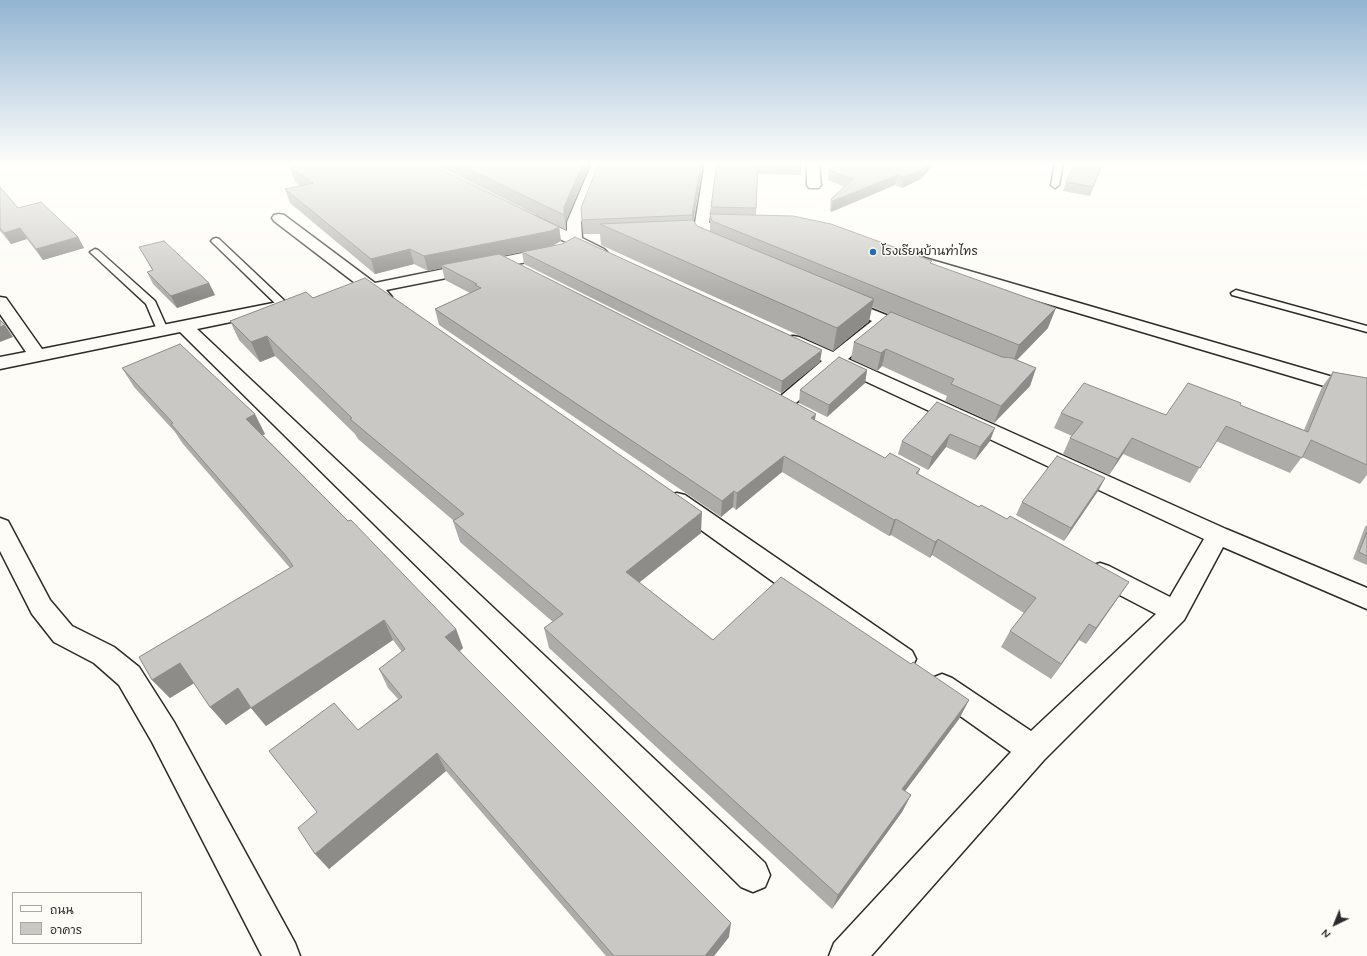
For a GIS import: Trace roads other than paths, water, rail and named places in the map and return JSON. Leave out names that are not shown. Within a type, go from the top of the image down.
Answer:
[{"type":"street","points":[[575,241],[574,222],[580,208]]},
{"type":"street","points":[[701,208],[695,232],[703,244],[717,250]]},
{"type":"street","points":[[513,211],[611,258]]},
{"type":"street","points":[[280,218],[400,308]]},
{"type":"street","points":[[695,232],[755,228]]},
{"type":"street","points":[[350,293],[558,251],[575,241],[606,240]]},
{"type":"street","points":[[904,257],[1331,382],[1367,388]]},
{"type":"street","points":[[504,262],[532,276]]},
{"type":"street","points":[[833,298],[926,337]]},
{"type":"street","points":[[0,302],[38,356]]},
{"type":"street","points":[[0,363],[291,304]]},
{"type":"street","points":[[804,415],[776,400],[834,360],[884,320]]},
{"type":"street","points":[[173,328],[753,875]]},
{"type":"street","points":[[777,334],[1218,535],[1367,599]]},
{"type":"street","points":[[661,490],[1033,750]]},
{"type":"street","points":[[0,527],[42,607],[64,634],[104,655],[129,676],[163,732],[282,956]]},
{"type":"street","points":[[847,956],[1033,750],[1175,612],[1218,535]]},
{"type":"street","points":[[1084,564],[1175,612]]},
{"type":"lane","points":[[216,240],[291,304]]},
{"type":"lane","points":[[95,252],[151,303],[173,328]]},
{"type":"lane","points":[[1236,294],[1367,329]]},
{"type":"place","name":"โรงเรียนบ้านท่าไทร","points":[[873,252]]}]
